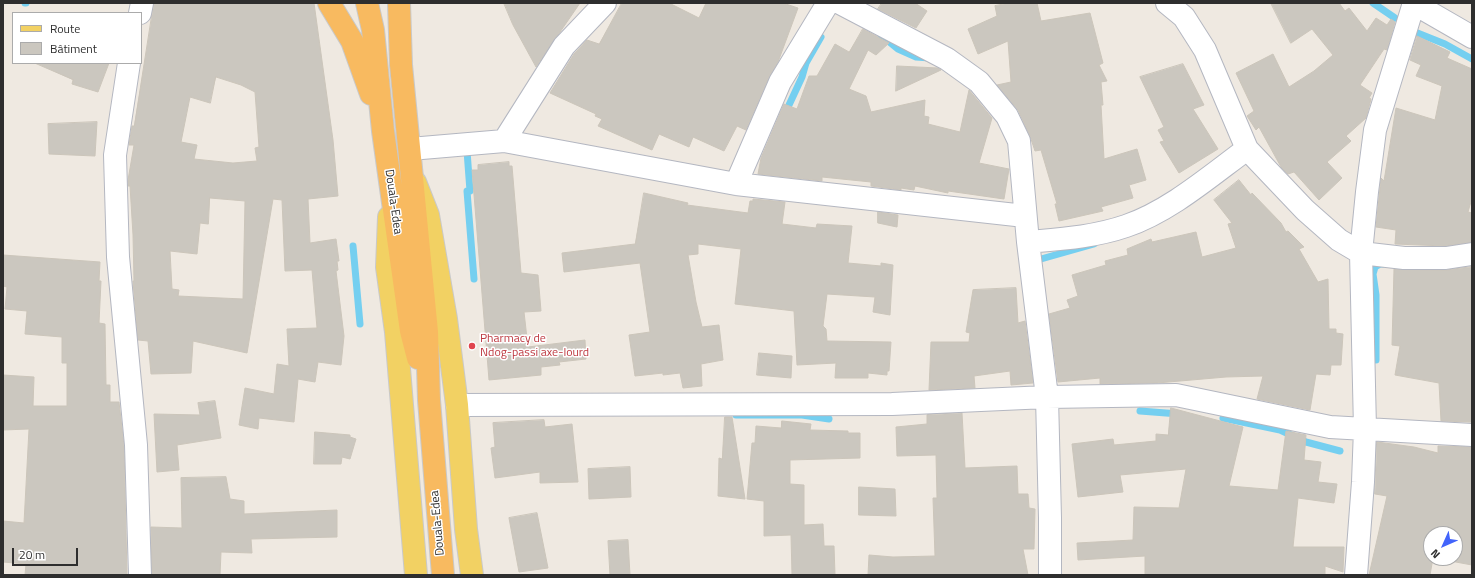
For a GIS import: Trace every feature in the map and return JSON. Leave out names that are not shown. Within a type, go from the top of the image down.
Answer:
[{"type":"highway","points":[[329,3],[352,41],[383,131]]},
{"type":"highway","name":"Douala-Edea","points":[[367,3],[373,30],[383,131],[411,331],[428,400]]},
{"type":"highway","name":"Douala-Edea","points":[[398,3],[401,65],[427,332],[428,400],[443,575]]},
{"type":"main road","points":[[413,178],[428,215],[446,319],[457,406],[466,529],[472,575]]},
{"type":"main road","points":[[392,198],[389,218],[388,267],[396,332],[416,575]]},
{"type":"street","points":[[504,141],[564,46],[605,3]]},
{"type":"street","points":[[736,184],[780,82],[828,3]]},
{"type":"street","points":[[840,3],[947,59],[979,82],[1007,116],[1019,141],[1025,216],[1047,397],[1050,575]]},
{"type":"street","points":[[1167,3],[1184,17],[1205,50],[1247,149],[1305,210],[1339,240],[1361,253],[1404,258],[1446,258],[1472,254]]},
{"type":"street","points":[[1356,575],[1363,482],[1365,429],[1361,253],[1375,130],[1413,3],[1472,37]]},
{"type":"street","points":[[130,64],[115,155],[118,258],[136,445],[140,575]]},
{"type":"street","points":[[410,150],[504,141],[736,184],[1025,216]]},
{"type":"street","points":[[1028,242],[1083,237],[1128,225],[1175,202],[1247,149]]},
{"type":"street","points":[[457,406],[892,404],[1047,397],[1176,395],[1330,427],[1472,435]]},
{"type":"building","points":[[154,3],[314,3],[333,140],[338,196],[308,199],[310,243],[336,239],[339,261],[337,261],[338,270],[336,271],[344,336],[341,365],[318,362],[315,382],[298,379],[294,422],[259,418],[258,429],[239,425],[245,388],[274,394],[277,364],[289,366],[287,329],[317,328],[312,270],[285,271],[282,200],[273,199],[247,353],[193,341],[191,373],[151,374],[148,341],[138,340],[133,281],[133,235],[130,186],[128,186],[128,180],[134,145],[129,145],[132,126],[134,126]],"holes":[[[216,77],[241,85],[255,92],[259,147],[255,148],[257,161],[233,163],[194,159],[197,145],[181,142],[190,97],[210,103]],[[210,198],[245,201],[243,299],[178,296],[179,290],[172,289],[170,251],[197,254],[200,223],[208,224]]]},
{"type":"building","points":[[504,3],[580,3],[536,67],[513,25]]},
{"type":"building","points":[[622,3],[669,3],[699,18],[706,3],[783,3],[798,8],[778,62],[769,77],[746,130],[737,126],[724,151],[693,137],[689,147],[659,134],[652,150],[598,126],[602,119],[595,116],[596,114],[550,93],[574,54],[587,40],[599,44]]},
{"type":"building","points":[[882,3],[915,3],[927,11],[916,28],[878,9]]},
{"type":"building","points":[[1009,3],[1037,3],[1041,21],[1090,13],[1103,63],[1099,65],[1107,81],[1101,82],[1104,159],[1137,149],[1146,180],[1129,185],[1133,198],[1101,207],[1103,211],[1059,221],[1055,204],[1057,204],[1041,150],[1035,151],[1018,110],[997,85],[1011,82],[1008,41],[978,54],[968,29],[997,16],[995,6]]},
{"type":"building","points":[[1271,3],[1339,3],[1345,11],[1349,8],[1367,31],[1376,18],[1387,25],[1391,19],[1395,22],[1387,50],[1384,49],[1360,85],[1372,93],[1369,98],[1371,99],[1366,118],[1346,136],[1351,141],[1327,162],[1342,178],[1319,200],[1294,172],[1288,174],[1281,167],[1259,127],[1256,130],[1247,116],[1254,111],[1236,73],[1273,54],[1289,87],[1314,71],[1333,55],[1312,29],[1291,43]]},
{"type":"building","points":[[863,29],[889,43],[876,55],[868,50],[849,89],[866,96],[871,112],[925,100],[924,116],[929,117],[928,124],[960,132],[969,90],[992,118],[979,163],[1009,169],[1004,199],[948,191],[948,193],[915,186],[914,190],[901,188],[901,190],[871,186],[871,182],[822,177],[822,181],[758,174],[761,158],[784,104],[797,109],[809,76],[817,76],[835,44],[849,52]]},
{"type":"building","points":[[1417,36],[1450,52],[1447,58],[1472,69],[1472,198],[1468,212],[1472,213],[1472,242],[1445,246],[1395,244],[1396,230],[1376,227],[1381,178],[1384,181],[1396,108],[1435,120],[1442,86],[1416,76],[1421,65],[1410,60]]},
{"type":"building","points":[[37,64],[109,64],[98,92],[72,84],[73,80]]},
{"type":"building","points":[[1183,64],[1204,105],[1193,109],[1218,149],[1179,173],[1160,142],[1164,141],[1158,130],[1164,127],[1140,77]]},
{"type":"building","points":[[897,66],[938,68],[941,70],[896,91]]},
{"type":"building","points":[[97,122],[95,156],[49,154],[48,124]]},
{"type":"building","points":[[509,162],[509,166],[512,166],[521,273],[538,275],[541,311],[524,312],[528,347],[585,340],[586,359],[559,362],[560,365],[541,367],[541,375],[489,380],[472,170],[478,170],[478,165]]},
{"type":"building","points":[[1239,180],[1251,195],[1252,193],[1281,223],[1286,232],[1288,231],[1304,247],[1299,249],[1318,282],[1328,279],[1329,329],[1336,329],[1336,333],[1343,334],[1341,365],[1331,365],[1330,375],[1316,374],[1310,410],[1257,399],[1263,376],[1226,377],[1157,383],[1100,384],[1100,378],[1058,382],[1049,314],[1070,308],[1067,300],[1078,296],[1072,275],[1106,265],[1105,261],[1128,255],[1127,249],[1151,239],[1152,242],[1196,232],[1202,257],[1236,248],[1228,224],[1232,223],[1214,200]]},
{"type":"building","points":[[644,193],[688,203],[687,205],[748,213],[750,201],[753,201],[753,199],[785,202],[782,224],[816,228],[817,224],[852,226],[848,263],[881,266],[881,263],[893,265],[890,315],[873,312],[875,297],[827,294],[823,326],[826,329],[827,341],[891,342],[889,371],[887,371],[887,375],[868,373],[868,378],[835,378],[836,363],[797,365],[794,311],[735,304],[741,249],[698,244],[698,254],[688,255],[696,302],[702,327],[719,325],[723,360],[701,364],[702,386],[683,388],[680,373],[635,376],[629,335],[650,332],[640,263],[564,272],[562,253],[635,244]]},
{"type":"building","points":[[878,212],[898,215],[897,227],[878,223]]},
{"type":"building","points":[[3,255],[100,262],[99,281],[101,281],[99,323],[105,324],[106,385],[110,385],[110,402],[119,402],[124,446],[127,575],[25,575],[26,564],[3,562],[3,521],[24,523],[29,429],[3,430],[3,375],[34,377],[33,406],[67,406],[67,363],[62,363],[62,337],[25,334],[27,311],[5,309],[7,287],[3,286]]},
{"type":"building","points":[[1472,267],[1472,422],[1441,421],[1439,383],[1395,375],[1400,346],[1392,345],[1394,269],[1446,270]]},
{"type":"building","points":[[1016,288],[1018,323],[1025,321],[1033,383],[1011,385],[1010,371],[974,376],[975,388],[929,390],[931,342],[969,342],[970,333],[966,332],[973,290]]},
{"type":"building","points":[[759,353],[792,356],[791,378],[757,375]]},
{"type":"building","points":[[215,401],[221,438],[177,445],[179,470],[157,472],[154,414],[200,415],[198,403]]},
{"type":"building","points":[[1171,408],[1243,427],[1229,486],[1278,490],[1286,431],[1306,435],[1304,460],[1321,462],[1318,482],[1337,484],[1334,503],[1298,498],[1293,547],[1344,547],[1343,572],[1325,566],[1325,575],[1145,575],[1145,556],[1078,560],[1077,543],[1133,540],[1134,507],[1179,508],[1186,469],[1120,475],[1123,492],[1078,497],[1072,444],[1113,439],[1114,445],[1156,441],[1156,434],[1168,435]]},
{"type":"building","points":[[962,413],[965,468],[1017,466],[1018,494],[1028,494],[1029,508],[1035,509],[1034,549],[1023,549],[1028,575],[868,575],[869,555],[893,557],[935,556],[933,498],[937,498],[936,455],[897,456],[896,427],[927,424],[927,415]]},
{"type":"building","points":[[725,417],[732,417],[745,499],[718,496],[719,458],[722,459]]},
{"type":"building","points":[[544,420],[545,427],[572,424],[578,482],[540,483],[540,472],[495,478],[491,448],[495,447],[493,423]]},
{"type":"building","points":[[782,421],[811,424],[810,430],[848,431],[848,433],[860,433],[860,458],[790,460],[790,484],[804,485],[804,525],[823,524],[824,546],[834,546],[835,575],[792,575],[791,535],[764,536],[764,501],[747,499],[752,443],[755,443],[756,426],[781,428]]},
{"type":"building","points":[[315,432],[350,435],[350,437],[356,439],[350,459],[342,457],[341,464],[314,464]]},
{"type":"building","points":[[1377,442],[1414,447],[1438,453],[1438,446],[1472,447],[1472,565],[1463,563],[1463,526],[1423,526],[1423,566],[1432,566],[1430,575],[1369,575],[1387,496],[1375,494]]},
{"type":"building","points":[[630,467],[631,497],[589,499],[588,469]]},
{"type":"building","points":[[226,477],[230,499],[244,501],[244,514],[337,510],[337,537],[251,539],[252,553],[221,552],[220,575],[152,575],[151,527],[182,528],[181,478]]},
{"type":"building","points":[[859,487],[895,489],[896,516],[859,515]]},
{"type":"building","points":[[537,513],[548,568],[519,572],[509,518]]},
{"type":"building","points":[[628,540],[630,575],[610,575],[608,541]]},
{"type":"waterway","points":[[1373,3],[1395,18]]},
{"type":"waterway","points":[[1411,36],[1413,32],[1415,32],[1445,44],[1472,59]]},
{"type":"waterway","points":[[881,35],[898,49],[916,57],[930,58]]},
{"type":"waterway","points":[[789,105],[802,77],[806,63],[821,37]]},
{"type":"waterway","points":[[467,151],[470,191],[467,191],[474,279]]},
{"type":"waterway","points":[[1033,263],[1041,259],[1094,244]]},
{"type":"waterway","points":[[353,246],[360,324]]},
{"type":"waterway","points":[[1376,360],[1376,295],[1373,274],[1375,267],[1383,264]]},
{"type":"waterway","points":[[1140,411],[1179,414]]},
{"type":"waterway","points":[[736,415],[802,415],[829,419]]},
{"type":"waterway","points":[[1223,418],[1280,430],[1306,442],[1340,451]]},
{"type":"place","name":"Pharmacy de Ndog-passi axe-lourd","points":[[472,346]]}]
